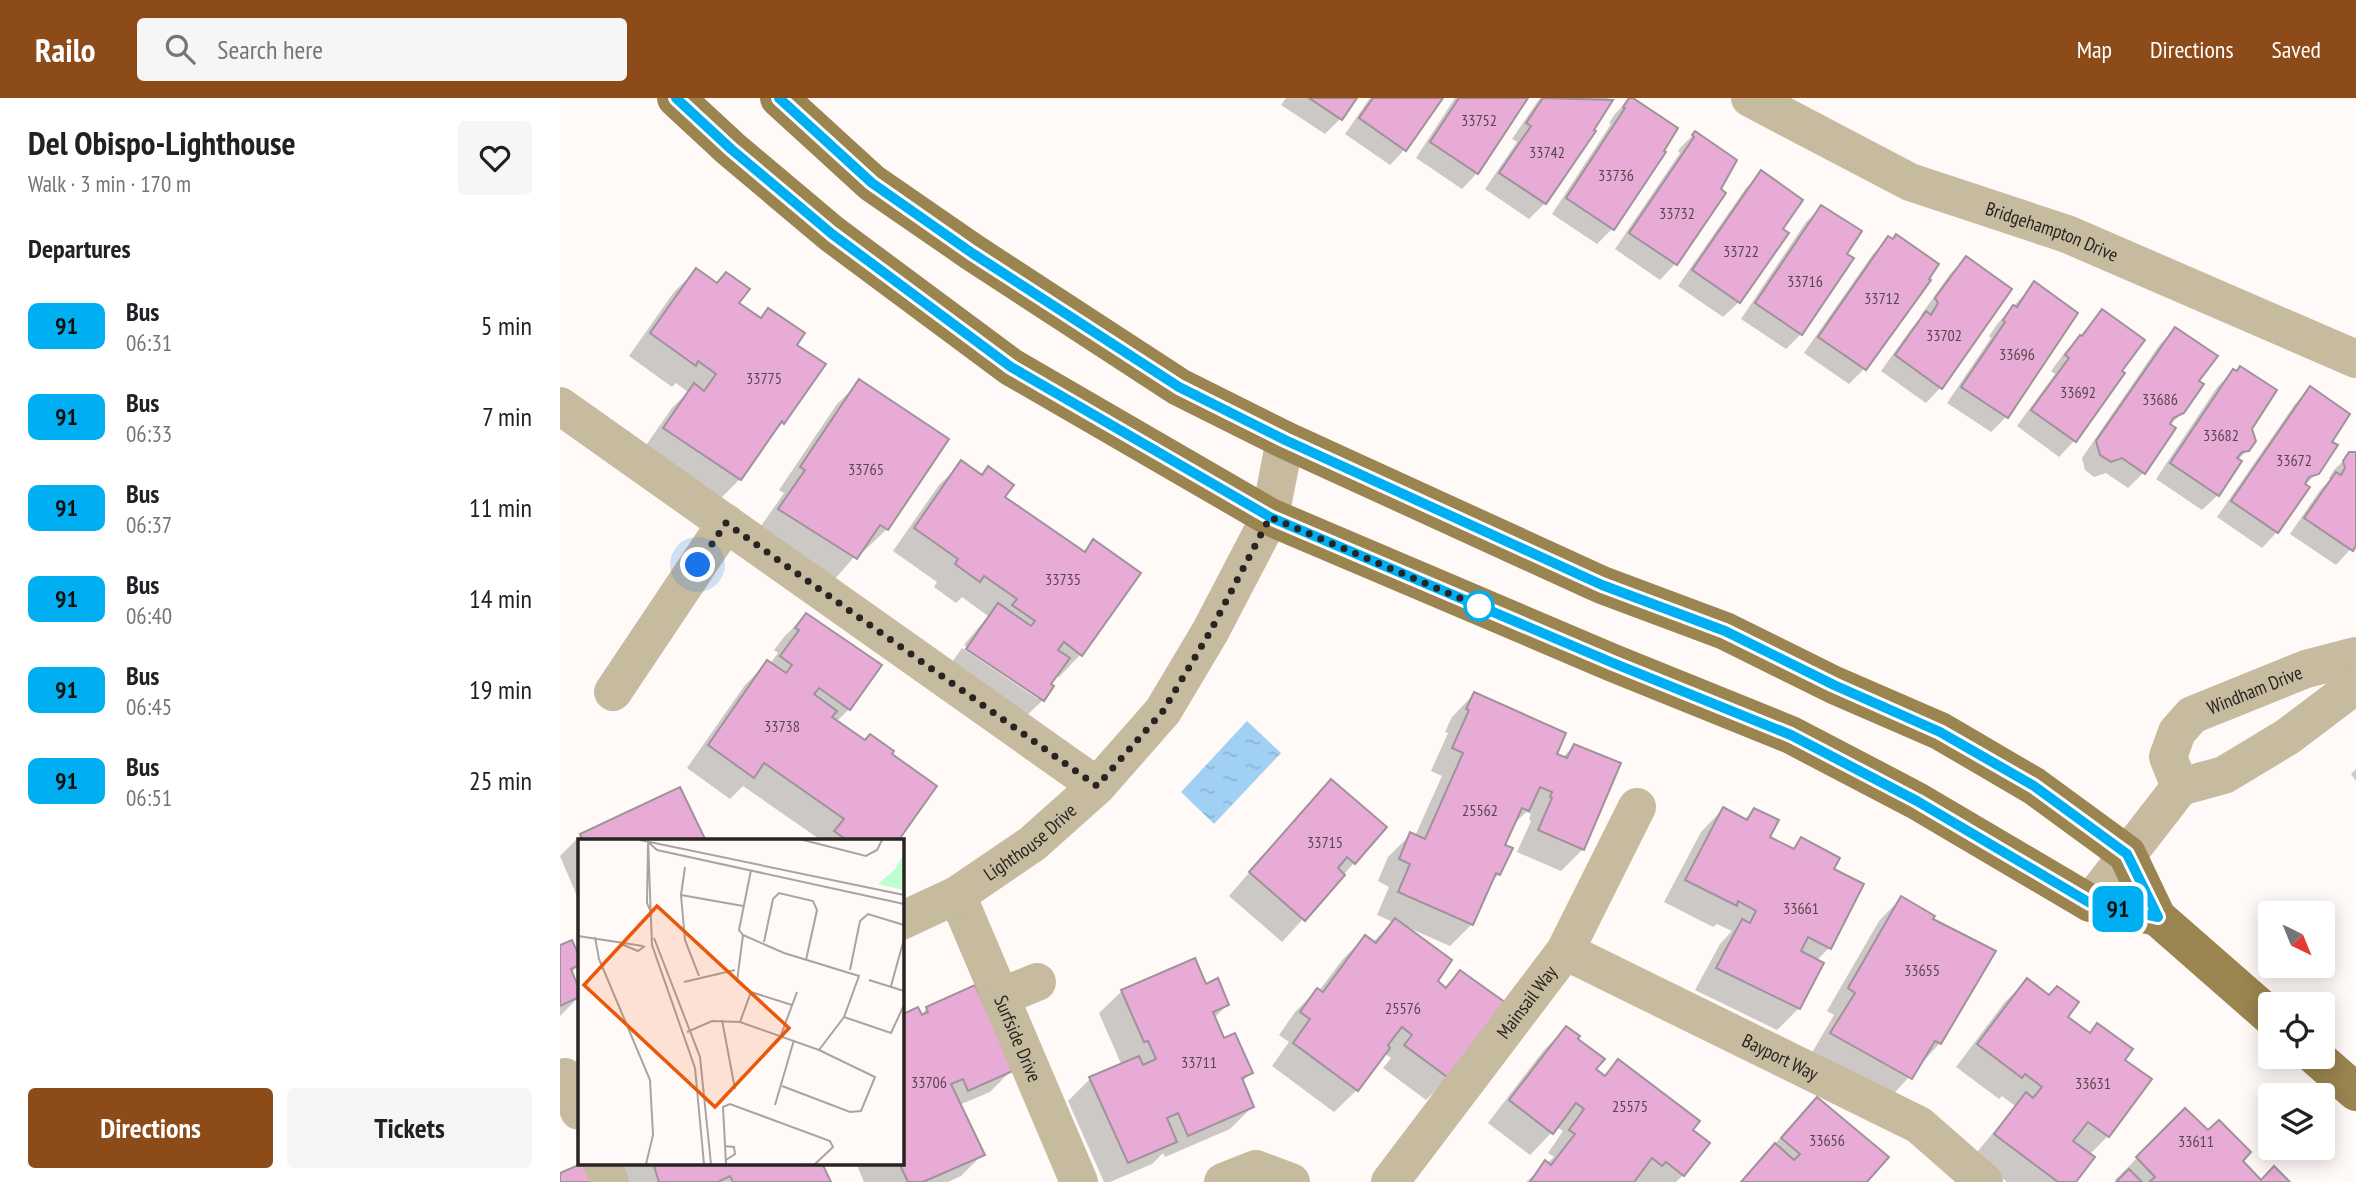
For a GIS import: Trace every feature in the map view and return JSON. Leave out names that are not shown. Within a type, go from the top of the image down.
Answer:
[{"type":"main road","points":[[676,98],[731,149],[832,234],[1011,367],[1270,517],[1613,663],[1791,735],[1917,801],[2090,903],[2158,917]]},
{"type":"main road","points":[[779,98],[872,183],[972,253],[1179,387],[1285,440],[1602,585],[1725,631],[1834,685],[1940,732],[2034,786],[2127,854],[2158,917],[2258,1005]]},
{"type":"main road","points":[[2330,1069],[2356,1092]]},
{"type":"street","name":"Bridgehampton Drive","points":[[1750,98],[1910,182],[2067,234],[2356,359]]},
{"type":"street","points":[[560,406],[1097,786]]},
{"type":"street","name":"Lighthouse Drive","points":[[903,920],[957,895],[1032,844],[1097,786],[1163,711],[1210,632],[1270,517],[1285,440]]},
{"type":"street","points":[[614,692],[726,523]]},
{"type":"street","name":"Windham Drive","points":[[2180,787],[2168,757],[2176,732],[2192,715],[2306,670],[2356,656]]},
{"type":"street","points":[[2090,903],[2180,787],[2224,775],[2287,737],[2356,685]]},
{"type":"street","name":"Mainsail Way","points":[[1390,1182],[1565,951],[1637,807]]},
{"type":"street","name":"Surfside Drive","points":[[957,895],[1079,1182]]},
{"type":"street","name":"Bayport Way","points":[[1565,951],[1919,1125],[1984,1182]]},
{"type":"street","points":[[1001,997],[1038,982]]},
{"type":"street","points":[[602,1164],[610,1182]]},
{"type":"street","points":[[1223,1182],[1256,1169],[1291,1182]]},
{"type":"water","points":[[1247,721],[1281,753],[1214,824],[1181,792]]},
{"type":"building","points":[[1309,98],[1357,98],[1342,120]]},
{"type":"building","points":[[1373,98],[1443,98],[1406,151],[1359,118]]},
{"type":"building","points":[[1459,98],[1528,98],[1478,174],[1430,142]]},
{"type":"building","points":[[1543,98],[1613,100],[1594,130],[1596,131],[1546,204],[1499,173],[1531,126],[1526,123]]},
{"type":"building","points":[[1629,98],[1678,128],[1664,151],[1666,152],[1614,230],[1566,198]]},
{"type":"building","points":[[1695,131],[1737,160],[1721,189],[1726,193],[1677,265],[1629,233],[1694,137],[1692,135]]},
{"type":"building","points":[[1761,170],[1803,200],[1783,229],[1789,233],[1740,303],[1692,270]]},
{"type":"building","points":[[1821,205],[1862,231],[1847,254],[1854,258],[1802,335],[1755,303]]},
{"type":"building","points":[[1896,234],[1939,264],[1929,279],[1931,280],[1866,370],[1818,337],[1888,236],[1893,239]]},
{"type":"building","points":[[1966,256],[2012,289],[1942,389],[1895,355],[1926,311],[1931,315],[1938,303],[1935,298]]},
{"type":"building","points":[[696,268],[717,283],[726,272],[750,289],[739,303],[761,318],[768,308],[805,333],[797,345],[826,364],[741,480],[663,428],[694,383],[704,391],[716,374],[698,361],[696,366],[650,333]]},
{"type":"building","points":[[2034,281],[2078,313],[2008,418],[1961,387],[2005,322],[2003,320],[2013,305],[2017,307]]},
{"type":"building","points":[[2102,309],[2145,340],[2076,442],[2031,410],[2069,358],[2065,355]]},
{"type":"building","points":[[2175,327],[2218,356],[2199,381],[2204,384],[2184,413],[2173,418],[2170,424],[2176,428],[2145,474],[2122,458],[2111,462],[2100,455],[2096,441]]},
{"type":"building","points":[[2240,366],[2277,390],[2252,429],[2256,441],[2249,451],[2242,452],[2237,458],[2242,461],[2219,496],[2170,463],[2233,369],[2237,371]]},
{"type":"building","points":[[859,379],[949,439],[888,530],[880,525],[857,559],[778,509],[805,470],[800,467]]},
{"type":"building","points":[[2310,386],[2350,414],[2332,442],[2338,445],[2319,474],[2309,477],[2305,484],[2310,487],[2278,533],[2231,501]]},
{"type":"building","points":[[2349,452],[2356,452],[2356,546],[2353,551],[2304,518],[2336,472],[2341,475],[2345,468],[2343,461]]},
{"type":"building","points":[[961,460],[982,475],[988,466],[1014,485],[1005,497],[1085,552],[1093,539],[1141,573],[1082,656],[1064,642],[1058,650],[1070,658],[1051,684],[1054,686],[1044,701],[966,649],[998,603],[1031,626],[1035,621],[1012,605],[1017,599],[984,576],[980,582],[955,564],[958,559],[914,528]]},
{"type":"building","points":[[806,613],[882,665],[850,710],[819,688],[814,694],[837,711],[832,717],[865,740],[870,734],[894,751],[892,754],[937,786],[899,839],[845,839],[834,831],[844,819],[764,763],[754,778],[708,745],[767,660],[786,673],[792,665],[780,656],[799,630],[795,628]]},
{"type":"building","points":[[1474,692],[1566,733],[1557,754],[1567,758],[1574,744],[1621,763],[1584,850],[1538,830],[1552,798],[1552,792],[1540,787],[1529,811],[1522,808],[1505,845],[1513,848],[1500,875],[1496,873],[1473,925],[1398,892],[1410,864],[1399,859],[1410,832],[1425,839],[1463,753],[1452,748]]},
{"type":"building","points":[[1331,779],[1387,827],[1355,864],[1347,857],[1338,868],[1345,875],[1305,921],[1249,872]]},
{"type":"building","points":[[680,787],[705,839],[582,839],[580,834]]},
{"type":"building","points":[[1723,807],[1747,820],[1754,808],[1779,820],[1770,837],[1794,849],[1801,837],[1840,858],[1834,869],[1864,884],[1831,949],[1808,937],[1801,951],[1824,963],[1800,1009],[1716,968],[1742,919],[1750,923],[1756,911],[1738,901],[1737,906],[1685,880]]},
{"type":"building","points":[[1901,896],[1935,916],[1933,919],[1996,951],[1941,1044],[1935,1041],[1912,1079],[1830,1033],[1855,993],[1848,988]]},
{"type":"building","points":[[1395,918],[1452,960],[1438,981],[1446,988],[1460,970],[1506,1003],[1450,1079],[1404,1045],[1412,1035],[1402,1027],[1358,1091],[1293,1043],[1310,1019],[1300,1012],[1317,988],[1323,992],[1365,935],[1376,943]]},
{"type":"building","points":[[572,940],[578,954],[578,966],[571,969],[578,986],[578,997],[560,1006],[560,945]]},
{"type":"building","points":[[1195,958],[1206,984],[1218,978],[1229,1005],[1213,1012],[1224,1038],[1235,1033],[1253,1073],[1242,1078],[1254,1107],[1188,1136],[1178,1113],[1167,1118],[1177,1142],[1128,1163],[1089,1077],[1139,1056],[1143,1065],[1156,1059],[1148,1041],[1144,1042],[1121,990]]},
{"type":"building","points":[[2027,978],[2049,995],[2057,986],[2079,1002],[2068,1017],[2090,1033],[2097,1023],[2133,1049],[2125,1060],[2152,1079],[2109,1137],[2088,1122],[2073,1141],[2095,1157],[2076,1182],[2058,1182],[1994,1134],[2026,1092],[2033,1098],[2042,1087],[2025,1074],[2022,1078],[1977,1044]]},
{"type":"building","points":[[975,985],[1015,1070],[968,1091],[963,1079],[951,1084],[985,1155],[923,1182],[908,1182],[899,1164],[903,1164],[903,1014],[918,1007],[922,1015],[928,1012],[926,1007]]},
{"type":"building","points":[[1566,1026],[1580,1036],[1578,1039],[1605,1059],[1596,1069],[1605,1076],[1618,1059],[1700,1121],[1693,1130],[1710,1143],[1684,1176],[1666,1162],[1662,1166],[1652,1158],[1634,1182],[1530,1182],[1545,1160],[1551,1165],[1575,1134],[1569,1130],[1584,1109],[1576,1103],[1553,1134],[1509,1100]]},
{"type":"building","points":[[1817,1097],[1889,1157],[1867,1182],[1741,1182],[1775,1143],[1794,1160],[1800,1154],[1781,1138]]},
{"type":"building","points":[[2185,1108],[2208,1130],[2219,1120],[2251,1152],[2243,1161],[2261,1180],[2274,1166],[2290,1182],[2149,1182],[2155,1177],[2136,1157]]},
{"type":"building","points":[[584,1164],[595,1182],[560,1182],[560,1173]]},
{"type":"building","points":[[653,1164],[822,1164],[831,1182],[733,1182],[730,1176],[718,1182],[659,1182]]},
{"type":"building","points":[[2129,1169],[2142,1182],[2116,1182]]},
{"type":"bus line","name":"91","points":[[676,98],[731,149],[832,234],[1011,367],[1270,517],[1613,663],[1791,735],[1917,801],[2090,903],[2158,917],[2127,854],[2034,786],[1940,732],[1834,685],[1725,631],[1602,585],[1285,440],[1179,387],[972,253],[872,183],[779,98]]},
{"type":"route","points":[[698,565],[726,523],[1097,786],[1163,711],[1210,632],[1270,517],[1490,611],[1479,606]]}]
